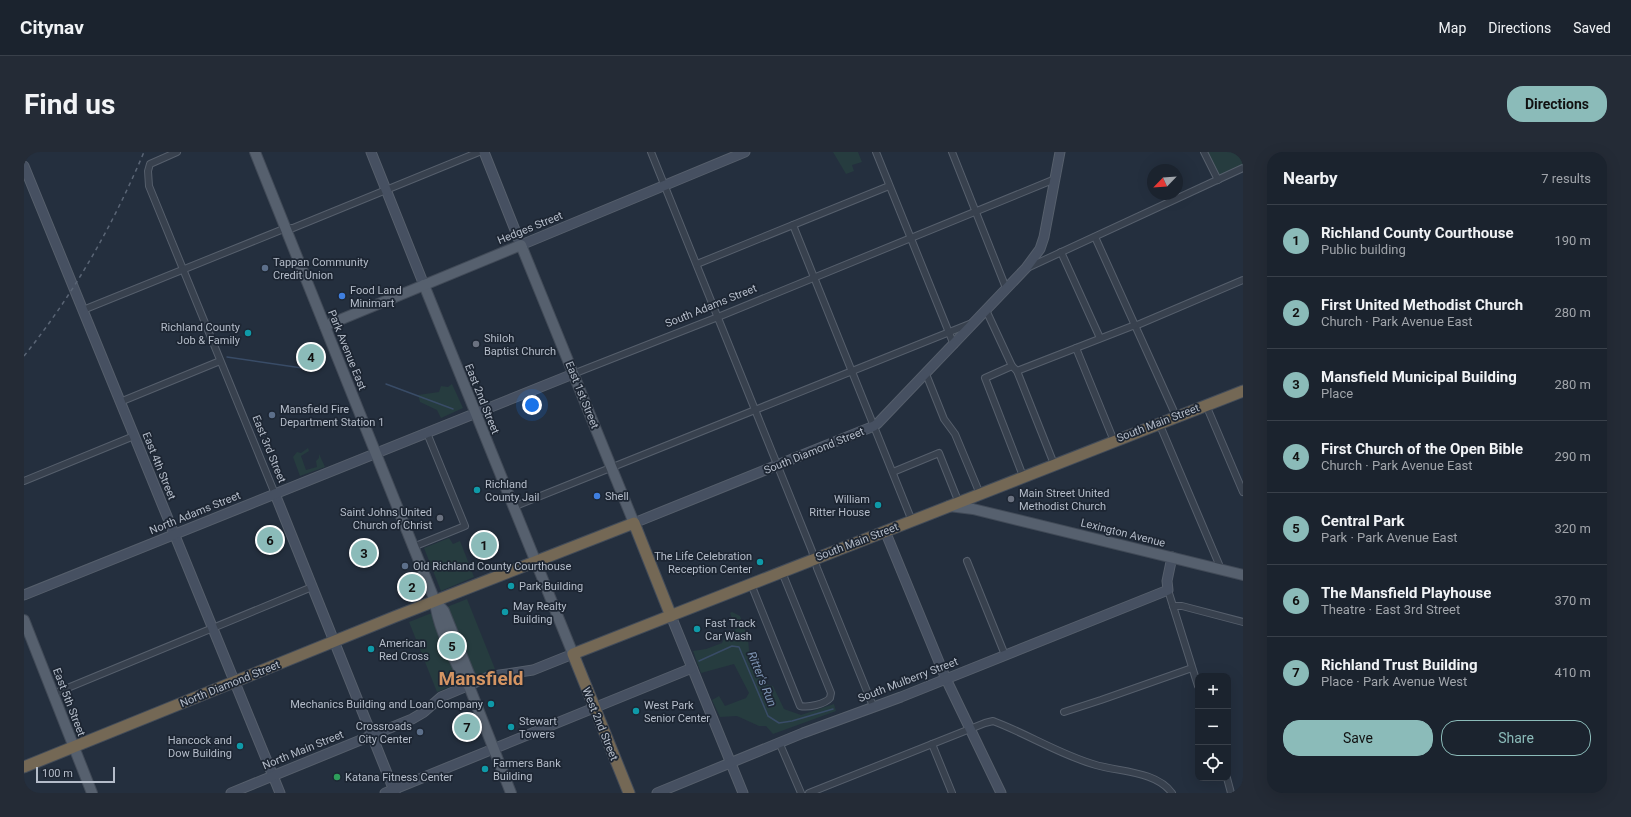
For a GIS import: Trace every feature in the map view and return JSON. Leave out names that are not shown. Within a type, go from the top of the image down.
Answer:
[{"type":"highway","name":"South Main Street","points":[[572,654],[1206,404],[1243,391]]},
{"type":"highway","name":"South Diamond Street","points":[[435,601],[634,523]]},
{"type":"highway","name":"East 1st Street","points":[[634,523],[671,616]]},
{"type":"highway","name":"North Diamond Street","points":[[24,767],[435,601]]},
{"type":"highway","name":"West 2nd Street","points":[[572,654],[628,793]]},
{"type":"main road","name":"Park Avenue East","points":[[255,152],[435,601],[436,612],[463,678],[469,686],[511,793]]},
{"type":"main road","name":"Hedges Street","points":[[325,326],[521,245]]},
{"type":"main road","name":"East 1st Street","points":[[521,245],[634,523]]},
{"type":"main road","name":"East 2nd Street","points":[[424,285],[572,654]]},
{"type":"main road","name":"Lexington Avenue","points":[[954,504],[1243,575]]},
{"type":"main road","name":"East 5th Street","points":[[24,620],[92,793]]},
{"type":"street","name":"East 3rd Street","points":[[177,152],[152,162],[148,171],[149,186],[395,791]]},
{"type":"street","name":"East 2nd Street","points":[[371,152],[424,285]]},
{"type":"street","points":[[83,310],[286,228],[294,228],[479,152]]},
{"type":"street","name":"East 1st Street","points":[[484,152],[521,245]]},
{"type":"street","points":[[651,152],[756,410],[817,568],[873,706]]},
{"type":"street","name":"Hedges Street","points":[[521,245],[745,152]]},
{"type":"street","points":[[876,152],[954,345]]},
{"type":"street","points":[[952,152],[1006,288]]},
{"type":"street","name":"South Diamond Street","points":[[634,523],[874,426],[954,345],[1026,268],[1040,249],[1060,152]]},
{"type":"street","points":[[1204,152],[1218,180]]},
{"type":"street","name":"East 4th Street","points":[[24,166],[280,793]]},
{"type":"street","points":[[1026,268],[1243,168]]},
{"type":"street","name":"South Adams Street","points":[[376,453],[718,317],[1055,179]]},
{"type":"street","points":[[696,264],[890,186]]},
{"type":"street","points":[[793,225],[912,521]]},
{"type":"street","points":[[1095,237],[1176,416]]},
{"type":"street","points":[[1061,252],[1100,338]]},
{"type":"street","points":[[1017,371],[1135,325],[1243,280]]},
{"type":"street","points":[[986,310],[1012,366],[1017,371],[1054,464]]},
{"type":"street","points":[[513,507],[976,321]]},
{"type":"street","points":[[1076,348],[1114,441]]},
{"type":"street","points":[[120,402],[220,361]]},
{"type":"street","points":[[1012,366],[985,378],[1023,476]]},
{"type":"street","points":[[926,374],[944,419],[955,434],[980,494]]},
{"type":"street","points":[[1206,404],[1243,492]]},
{"type":"street","points":[[1159,423],[1221,569]]},
{"type":"street","points":[[413,547],[465,526],[427,433]]},
{"type":"street","points":[[24,481],[134,436]]},
{"type":"street","name":"North Adams Street","points":[[24,595],[376,453]]},
{"type":"street","points":[[893,472],[939,453],[954,504]]},
{"type":"street","points":[[885,531],[946,679],[969,730],[1001,793]]},
{"type":"street","points":[[1172,557],[1167,581],[1168,590],[1195,677]]},
{"type":"street","points":[[967,560],[1006,655]]},
{"type":"street","points":[[751,584],[800,706],[804,707],[827,701],[830,698],[831,693],[782,572]]},
{"type":"street","points":[[53,694],[312,587]]},
{"type":"street","name":"South Mulberry Street","points":[[657,793],[779,742],[946,679],[1168,590]]},
{"type":"street","points":[[1173,606],[1182,606],[1243,622]]},
{"type":"street","points":[[671,616],[743,793]]},
{"type":"street","name":"South Main Street","points":[[469,686],[494,676],[533,670],[572,654]]},
{"type":"street","points":[[385,793],[395,791],[692,668]]},
{"type":"street","points":[[1064,712],[1192,668]]},
{"type":"street","name":"North Main Street","points":[[231,793],[412,720],[424,712],[438,699],[469,686]]},
{"type":"street","points":[[809,793],[994,721],[1094,765],[1149,778],[1161,783],[1172,793]]},
{"type":"street","points":[[779,742],[801,793]]},
{"type":"street","points":[[932,744],[952,793]]},
{"type":"street","points":[[1228,781],[1231,793]]},
{"type":"green space","points":[[833,152],[858,152],[862,162],[852,165],[854,171],[846,174]]},
{"type":"green space","points":[[1207,152],[1243,152],[1243,166],[1219,177]]},
{"type":"green space","points":[[452,384],[463,408],[441,418],[437,410],[420,402],[418,395],[439,392],[441,386],[448,387]]},
{"type":"green space","points":[[308,448],[309,451],[301,456],[306,470],[317,467],[316,461],[319,458],[319,454],[325,467],[300,476],[293,457],[297,452],[301,453]]},
{"type":"green space","points":[[449,538],[453,544],[460,541],[474,577],[441,591],[424,548]]},
{"type":"green space","points":[[467,599],[495,669],[437,692],[409,622]]},
{"type":"green space","points":[[732,612],[740,616],[748,638],[749,650],[764,684],[773,686],[784,709],[801,715],[834,704],[836,711],[773,734],[766,726],[759,726],[737,716],[720,717],[712,700],[719,696],[725,706],[746,698],[749,693],[734,664],[701,673],[693,651],[706,649],[722,643],[726,635],[736,629],[730,613]]},
{"type":"waterway","name":"Ritter's Run","points":[[227,357],[302,368]]},
{"type":"waterway","points":[[386,384],[453,409]]},
{"type":"waterway","name":"Ritter's Run","points":[[699,661],[732,646],[739,647],[768,716],[779,723],[792,721],[833,709]]},
{"type":"railway","points":[[24,356],[59,308],[91,258],[106,232],[144,152]]},
{"type":"place","name":"Tappan Community Credit Union","points":[[265,268]]},
{"type":"place","name":"Food Land Minimart","points":[[342,296]]},
{"type":"place","name":"Richland County Job & Family","points":[[248,333]]},
{"type":"place","name":"Shiloh Baptist Church","points":[[476,344]]},
{"type":"place","name":"First Church of the Open Bible","points":[[311,357]]},
{"type":"place","name":"Mansfield Fire Department Station 1","points":[[272,415]]},
{"type":"place","name":"Richland County Jail","points":[[477,490]]},
{"type":"place","name":"Shell","points":[[597,496]]},
{"type":"place","name":"Main Street United Methodist Church","points":[[1011,499]]},
{"type":"place","name":"William Ritter House","points":[[878,505]]},
{"type":"place","name":"Saint Johns United Church of Christ","points":[[440,518]]},
{"type":"place","name":"The Mansfield Playhouse","points":[[270,540]]},
{"type":"place","name":"Richland County Courthouse","points":[[484,545]]},
{"type":"place","name":"Mansfield Municipal Building","points":[[364,553]]},
{"type":"place","name":"The Life Celebration Reception Center","points":[[760,562]]},
{"type":"place","name":"Old Richland County Courthouse","points":[[405,566]]},
{"type":"place","name":"Park Building","points":[[511,586]]},
{"type":"place","name":"First United Methodist Church","points":[[412,587]]},
{"type":"place","name":"May Realty Building","points":[[505,612]]},
{"type":"place","name":"Fast Track Car Wash","points":[[697,629]]},
{"type":"place","name":"Central Park","points":[[452,646]]},
{"type":"place","name":"American Red Cross","points":[[371,649]]},
{"type":"place","name":"Mechanics Building and Loan Company","points":[[491,704]]},
{"type":"place","name":"West Park Senior Center","points":[[636,711]]},
{"type":"place","name":"Richland Trust Building","points":[[467,727]]},
{"type":"place","name":"Stewart Towers","points":[[511,727]]},
{"type":"place","name":"Crossroads City Center","points":[[420,732]]},
{"type":"place","name":"Hancock and Dow Building","points":[[240,746]]},
{"type":"place","name":"Farmers Bank Building","points":[[485,769]]},
{"type":"place","name":"Katana Fitness Center","points":[[337,777]]},
{"type":"district","name":"Mansfield","points":[[481,678]]}]
